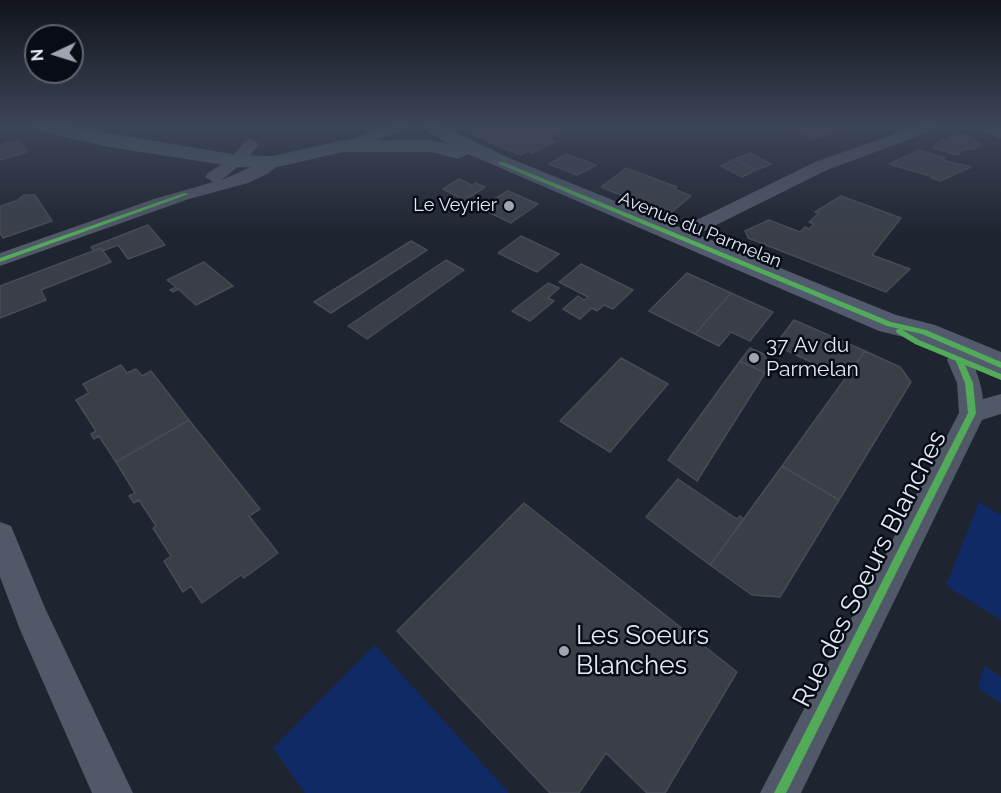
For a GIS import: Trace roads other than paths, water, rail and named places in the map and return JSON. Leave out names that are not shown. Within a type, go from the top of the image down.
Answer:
[{"type":"main road","name":"Avenue du Parmelan","points":[[501,163],[889,324],[924,332],[1001,365]]},
{"type":"main road","name":"Avenue du Parmelan","points":[[889,324],[917,342],[1001,377]]},
{"type":"street","points":[[186,194],[234,163]]},
{"type":"street","points":[[0,260],[186,194],[238,181],[264,170],[272,163]]},
{"type":"street","points":[[677,237],[827,163]]},
{"type":"street","name":"Rue des Soeurs Blanches","points":[[780,793],[987,408],[969,384],[959,360]]},
{"type":"street","points":[[0,536],[42,641],[113,793]]},
{"type":"place","name":"Le Veyrier","points":[[509,206]]},
{"type":"place","name":"37 Av du Parmelan","points":[[754,358]]},
{"type":"place","name":"Les Soeurs Blanches","points":[[564,651]]}]
